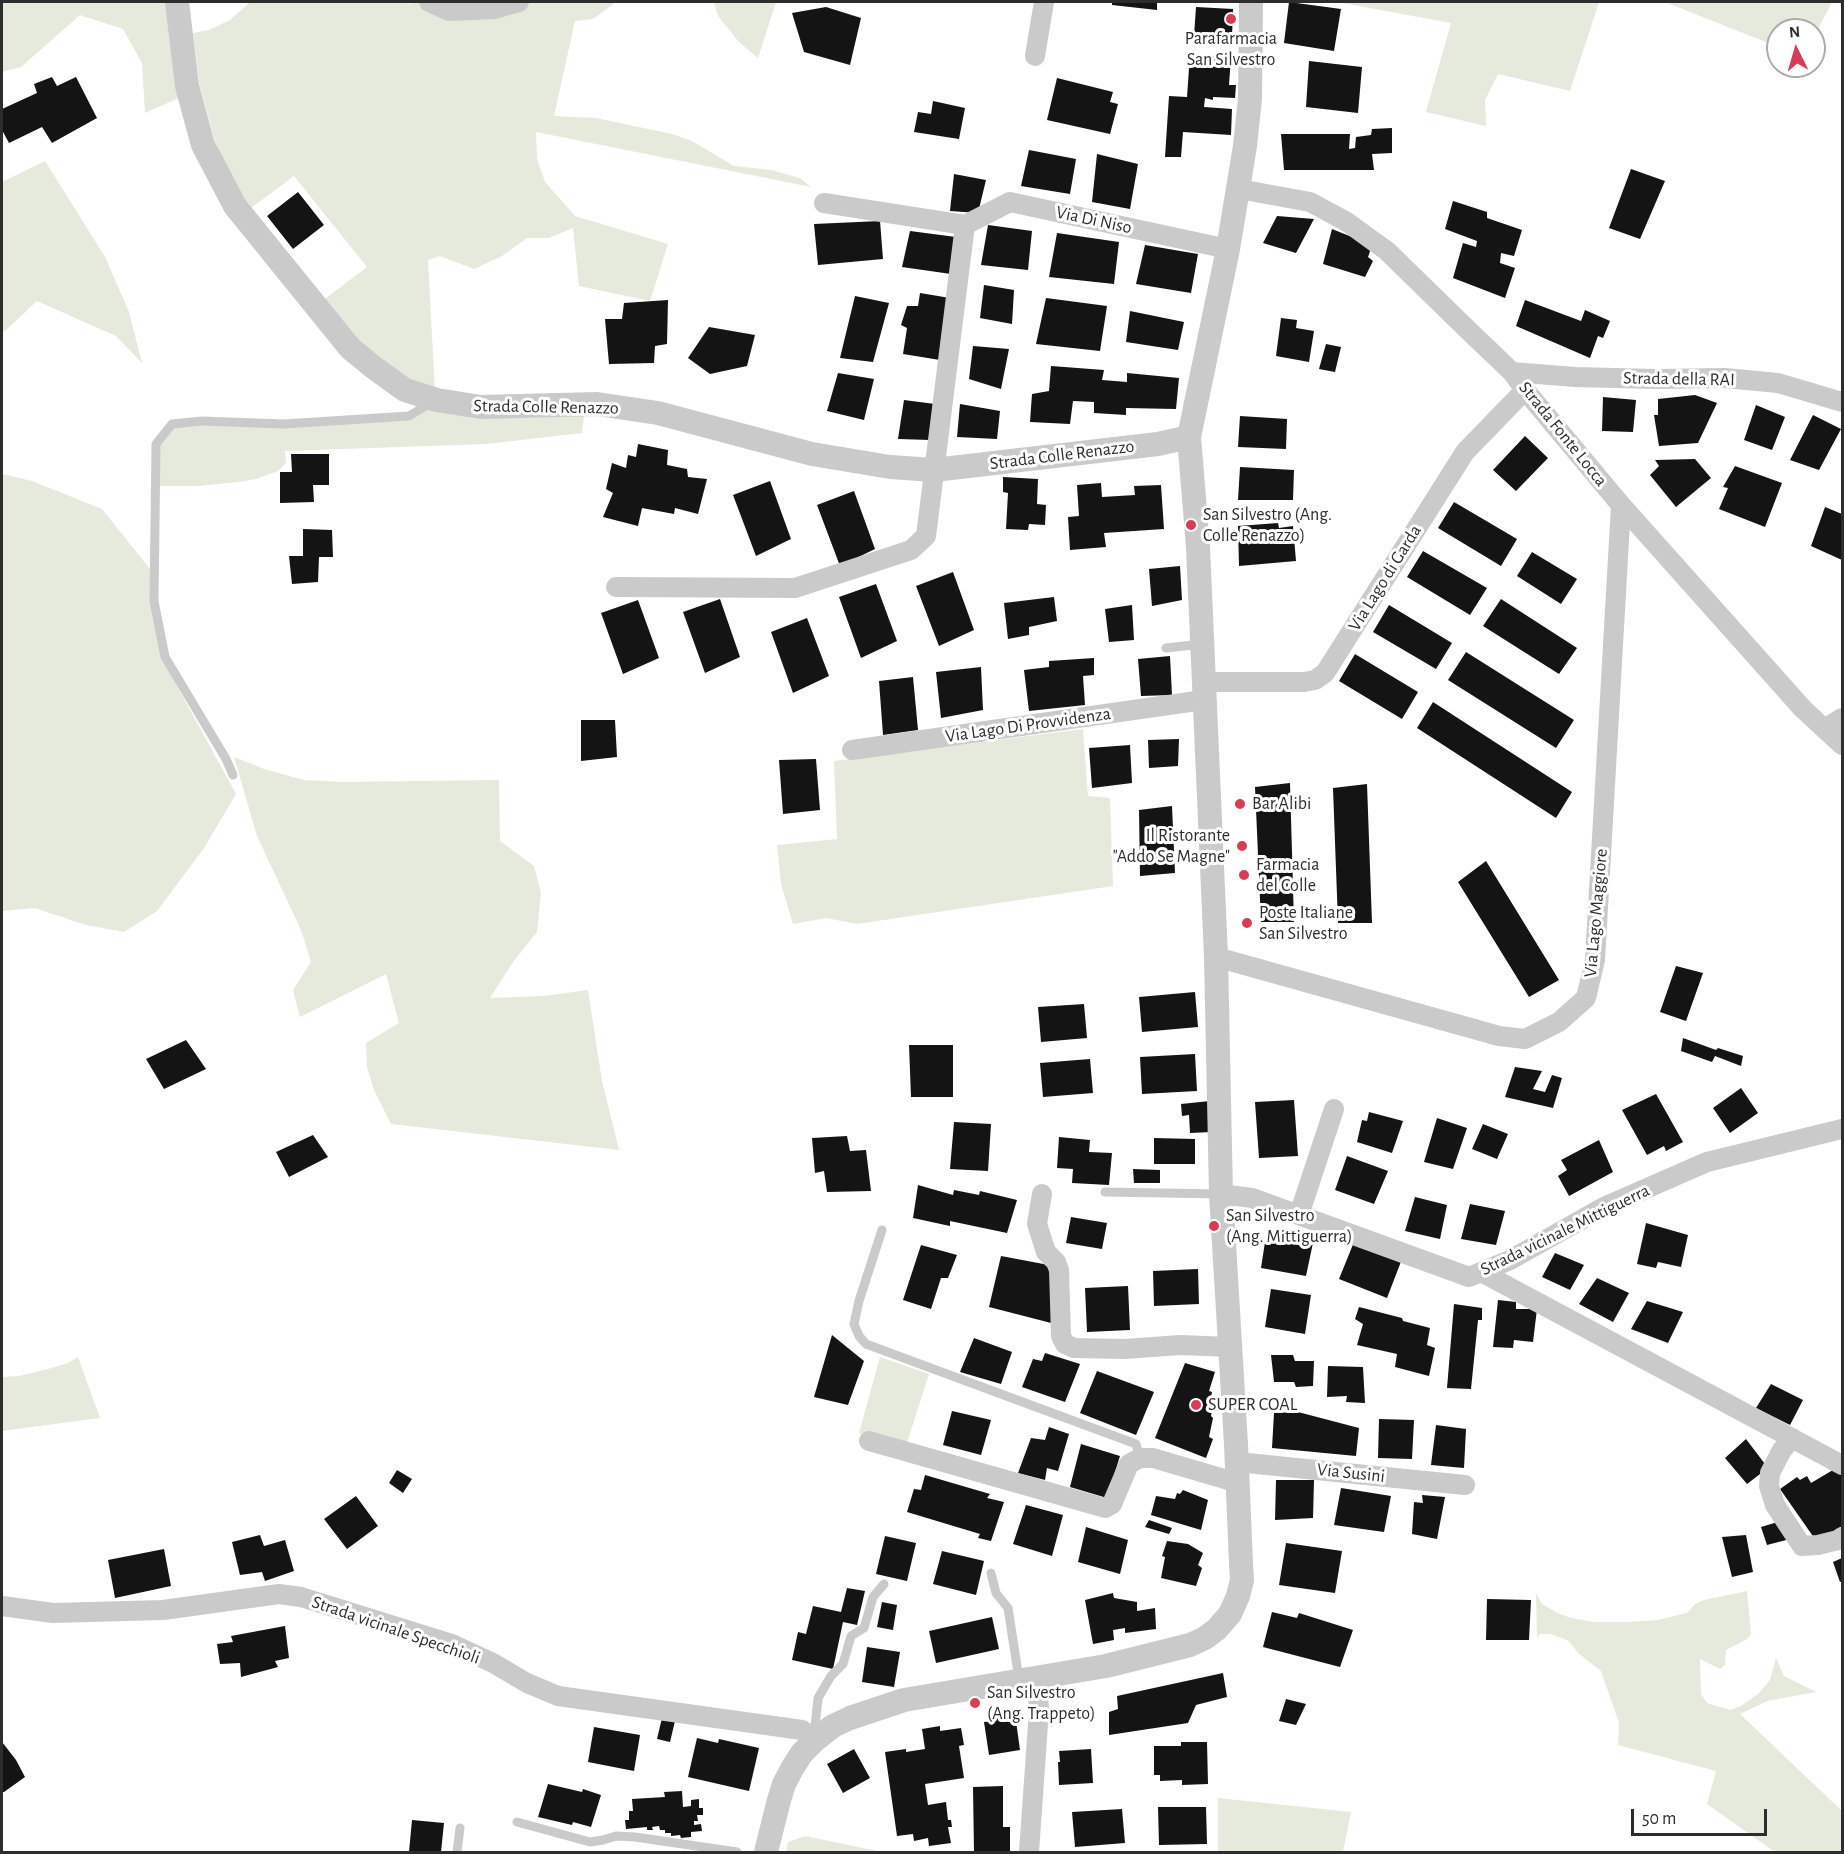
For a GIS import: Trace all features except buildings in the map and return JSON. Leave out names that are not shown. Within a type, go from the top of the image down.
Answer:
[{"type":"street","name":"Strada Colle Renazzo","points":[[177,2],[187,86],[203,145],[235,206],[350,348],[405,390],[437,400],[481,407],[597,404],[658,413],[812,454],[890,467],[934,470],[1158,444],[1189,437]]},
{"type":"street","points":[[429,2],[449,11],[495,9],[519,2]]},
{"type":"street","points":[[1035,56],[1044,2]]},
{"type":"street","points":[[766,1852],[784,1784],[798,1760],[815,1740],[833,1726],[904,1700],[1106,1666],[1175,1649],[1204,1638],[1217,1629],[1230,1614],[1242,1580],[1238,1471],[1221,1194],[1216,957],[1198,547],[1189,437],[1239,189],[1250,99],[1251,2]]},
{"type":"street","name":"Strada Fonte Locca","points":[[1239,189],[1310,202],[1347,222],[1387,251],[1512,372],[1621,505],[1803,709],[1834,723],[1842,745]]},
{"type":"street","name":"Via Di Niso","points":[[965,225],[1010,202],[1228,249]]},
{"type":"street","points":[[616,587],[795,588],[911,550],[926,536],[965,225],[824,203]]},
{"type":"street","name":"Strada della RAI","points":[[1512,372],[1575,378],[1735,379],[1778,383],[1842,402]]},
{"type":"street","name":"Via Lago di Garda","points":[[1204,691],[1304,682],[1315,680],[1325,673],[1465,452],[1525,390]]},
{"type":"street","name":"Via Lago Maggiore","points":[[1216,957],[1499,1036],[1525,1039],[1559,1022],[1586,998],[1595,960],[1621,505]]},
{"type":"street","name":"Via Lago Di Provvidenza","points":[[852,750],[1204,691]]},
{"type":"street","points":[[1299,1215],[1334,1109]]},
{"type":"street","name":"Strada vicinale Mittiguerra","points":[[1221,1194],[1252,1198],[1469,1277],[1510,1260],[1604,1207],[1707,1162],[1842,1129]]},
{"type":"street","points":[[1042,1194],[1037,1224],[1046,1252],[1056,1262],[1059,1270],[1061,1336],[1065,1344],[1074,1348],[1125,1349],[1180,1345],[1230,1347]]},
{"type":"street","points":[[1481,1272],[1842,1465]]},
{"type":"street","points":[[1792,1438],[1782,1450],[1770,1473],[1769,1486],[1775,1505],[1802,1546],[1818,1545],[1842,1537]]},
{"type":"street","points":[[868,1440],[1105,1508],[1112,1504],[1129,1464],[1140,1458]]},
{"type":"street","name":"Via Susini","points":[[1140,1458],[1153,1458],[1228,1480],[1238,1471],[1465,1485]]},
{"type":"street","name":"Strada vicinale Specchioli","points":[[2,1606],[53,1613],[163,1610],[279,1594],[301,1597],[452,1644],[493,1663],[527,1683],[558,1696],[802,1730],[815,1740]]},
{"type":"street","points":[[1029,1679],[1040,1710],[1029,1852]]},
{"type":"lane","points":[[233,775],[226,759],[165,657],[154,601],[156,444],[172,424],[202,421],[284,424],[409,416],[437,400]]},
{"type":"lane","points":[[1166,648],[1202,644]]},
{"type":"lane","points":[[1105,1192],[1221,1194]]},
{"type":"lane","points":[[882,1230],[854,1324],[859,1336],[866,1344],[1136,1444],[1140,1458]]},
{"type":"lane","points":[[991,1573],[996,1593],[1008,1608],[1029,1679]]},
{"type":"lane","points":[[815,1740],[818,1698],[831,1676],[843,1664],[851,1636],[864,1628],[873,1597],[884,1584]]},
{"type":"lane","points":[[517,1822],[590,1842],[616,1836],[635,1837],[737,1852]]},
{"type":"lane","points":[[457,1852],[460,1828]]},
{"type":"shaded area","points":[[2,2],[173,2],[181,97],[145,113],[142,63],[123,29],[80,15],[21,67],[2,72]]},
{"type":"shaded area","points":[[250,2],[405,2],[410,4],[412,2],[616,2],[593,19],[575,21],[554,116],[596,118],[672,134],[692,141],[734,166],[771,170],[800,178],[811,187],[536,132],[537,159],[545,182],[575,216],[668,244],[650,301],[579,286],[573,228],[549,238],[527,238],[502,256],[474,269],[440,256],[428,260],[435,393],[391,376],[318,304],[367,267],[294,176],[251,208],[232,181],[215,141],[199,82],[193,33],[209,30],[230,20]]},
{"type":"shaded area","points":[[714,2],[776,2],[758,58],[739,42],[718,16]]},
{"type":"shaded area","points":[[1337,2],[1599,2],[1570,91],[1498,74],[1485,100],[1486,126],[1426,112],[1451,23]]},
{"type":"shaded area","points":[[1665,2],[1832,2],[1824,18],[1766,18],[1766,42]]},
{"type":"shaded area","points":[[45,161],[105,257],[129,312],[142,363],[116,336],[37,301],[2,332],[2,182]]},
{"type":"shaded area","points":[[434,407],[584,416],[582,433],[486,444],[285,451],[286,463],[278,471],[256,479],[198,486],[159,486],[158,444],[171,426],[406,420]]},
{"type":"shaded area","points":[[2,474],[32,481],[102,509],[150,569],[161,657],[236,794],[204,848],[157,911],[124,932],[86,925],[35,908],[2,911]]},
{"type":"shaded area","points":[[1083,729],[1088,796],[1110,798],[1113,886],[857,924],[826,918],[793,924],[781,884],[777,845],[837,839],[834,761]]},
{"type":"shaded area","points":[[234,757],[264,769],[304,780],[341,782],[499,780],[500,841],[534,866],[541,893],[537,932],[513,962],[490,998],[544,996],[588,990],[602,1081],[619,1150],[391,1124],[374,1090],[367,1067],[366,1043],[399,1023],[386,974],[300,1017],[293,990],[311,962],[301,930],[257,836]]},
{"type":"shaded area","points":[[78,1357],[100,1418],[2,1431],[2,1377],[19,1376],[48,1369],[68,1363]]},
{"type":"shaded area","points":[[880,1357],[929,1374],[906,1446],[859,1433]]},
{"type":"shaded area","points":[[1747,1591],[1751,1634],[1747,1639],[1726,1650],[1725,1665],[1720,1669],[1700,1659],[1701,1694],[1707,1703],[1730,1710],[1741,1706],[1758,1694],[1770,1680],[1776,1658],[1784,1676],[1816,1692],[1767,1701],[1740,1714],[1842,1811],[1842,1852],[1772,1850],[1707,1804],[1716,1771],[1618,1745],[1619,1723],[1601,1671],[1578,1653],[1569,1641],[1551,1634],[1540,1634],[1537,1638],[1536,1593],[1542,1604],[1571,1618],[1594,1622],[1629,1622],[1658,1620],[1687,1613],[1695,1604],[1704,1600]]},
{"type":"shaded area","points":[[1218,1798],[1351,1812],[1343,1852],[1218,1852]]},
{"type":"shaded area","points":[[805,1836],[882,1852],[786,1852],[788,1842]]},
{"type":"place","name":"Parafarmacia San Silvestro","points":[[1231,19]]},
{"type":"place","name":"San Silvestro (Ang. Colle Renazzo)","points":[[1191,525]]},
{"type":"place","name":"Bar Alibi","points":[[1240,804]]},
{"type":"place","name":"Il Ristorante \"Addo Se Magne\"","points":[[1242,846]]},
{"type":"place","name":"Farmacia del Colle","points":[[1244,875]]},
{"type":"place","name":"Poste Italiane San Silvestro","points":[[1247,923]]},
{"type":"place","name":"San Silvestro (Ang. Mittiguerra)","points":[[1214,1226]]},
{"type":"place","name":"SUPER COAL","points":[[1196,1405]]},
{"type":"place","name":"San Silvestro (Ang. Trappeto)","points":[[975,1703]]}]
